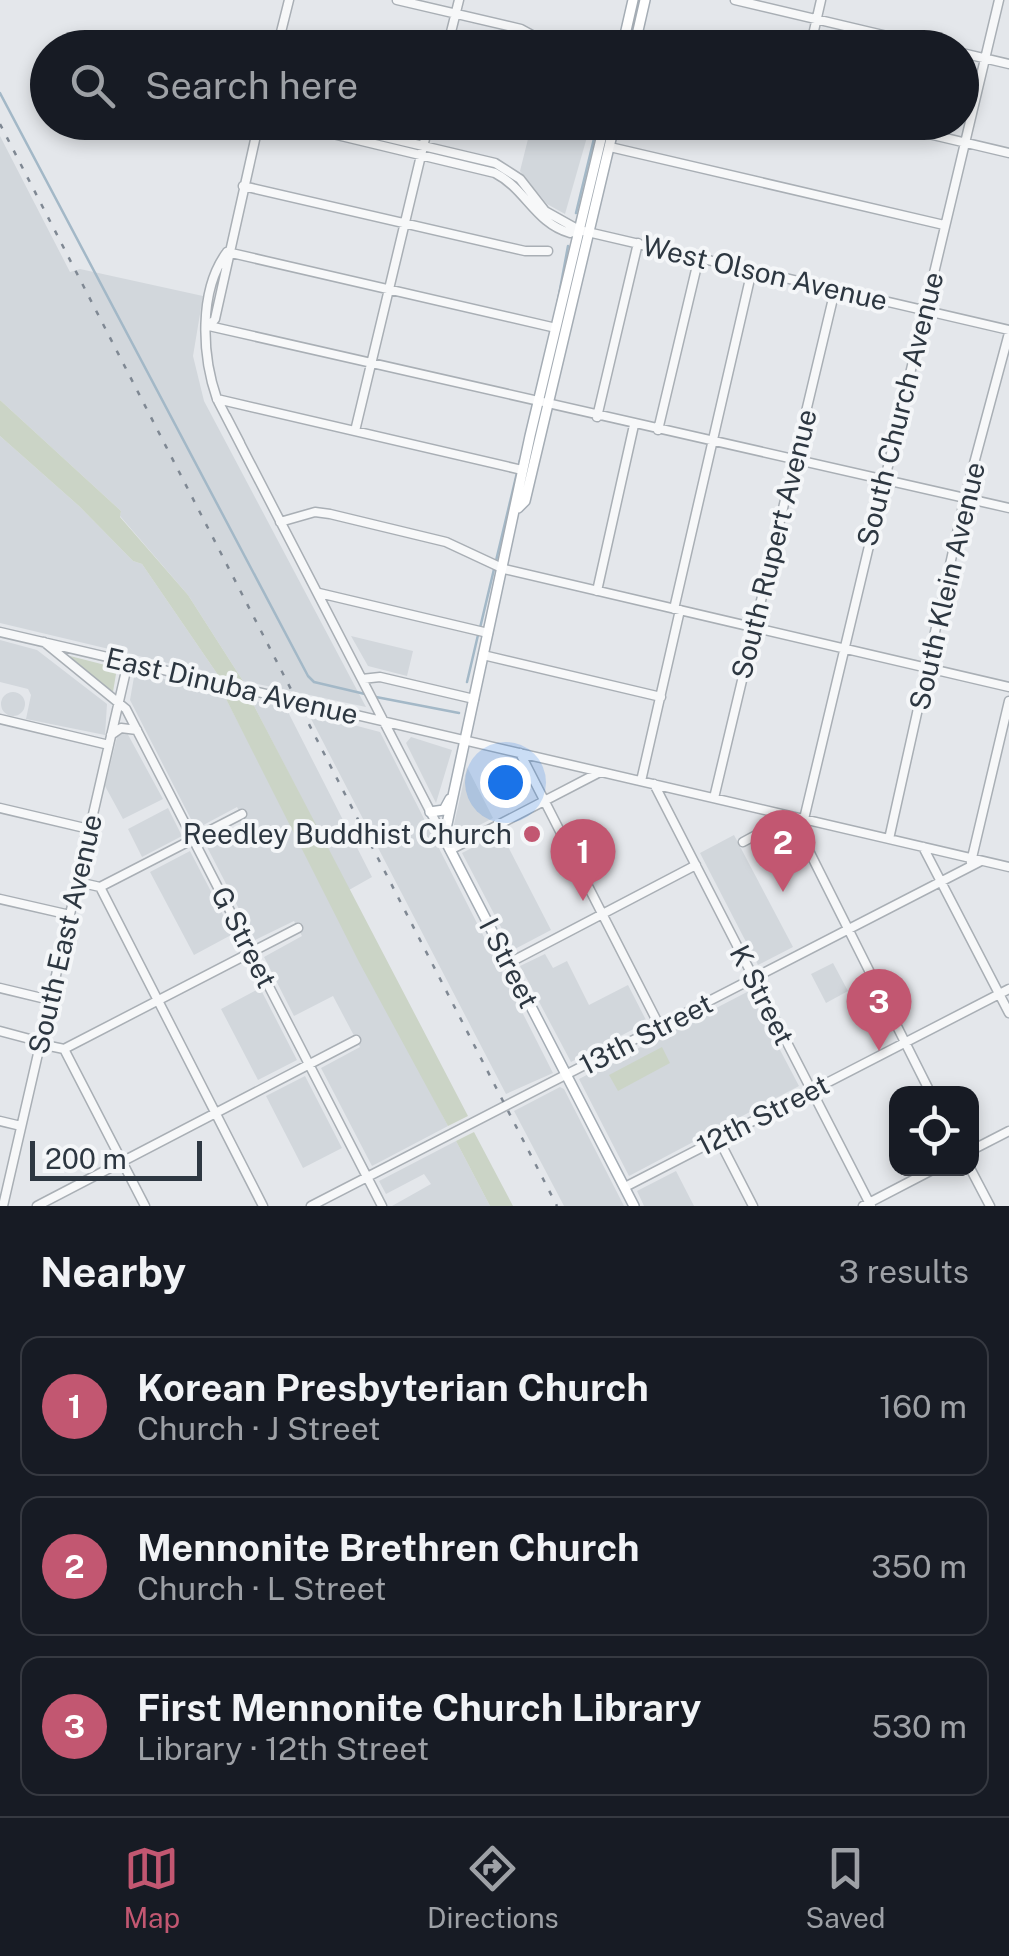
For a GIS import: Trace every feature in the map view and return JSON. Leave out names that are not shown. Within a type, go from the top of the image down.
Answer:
[{"type":"main road","points":[[626,30],[634,0]]},
{"type":"main road","points":[[638,30],[646,0]]},
{"type":"main road","points":[[444,838],[518,508],[522,470],[543,402],[602,140]]},
{"type":"main road","points":[[518,508],[525,501],[556,328],[611,140]]},
{"type":"main road","points":[[430,812],[444,810],[451,797]]},
{"type":"main road","name":"I Street","points":[[444,838],[634,1206]]},
{"type":"street","points":[[282,30],[289,0]]},
{"type":"street","points":[[398,0],[523,30]]},
{"type":"street","points":[[452,30],[459,0]]},
{"type":"street","points":[[736,0],[862,30]]},
{"type":"street","points":[[814,30],[821,0]]},
{"type":"street","name":"South Church Avenue","points":[[979,82],[999,0]]},
{"type":"street","points":[[979,57],[1009,64]]},
{"type":"street","points":[[208,326],[215,319],[255,140]]},
{"type":"street","points":[[369,140],[422,151]]},
{"type":"street","points":[[384,140],[422,151]]},
{"type":"street","points":[[355,431],[425,140]]},
{"type":"street","points":[[955,140],[1009,153]]},
{"type":"street","name":"South Church Avenue","points":[[804,819],[964,142]]},
{"type":"street","points":[[610,147],[944,225]]},
{"type":"street","name":"West Olson Avenue","points":[[422,151],[495,173],[512,184],[549,225],[570,234],[584,231],[638,243],[1009,332]]},
{"type":"street","points":[[244,186],[524,251],[548,251]]},
{"type":"street","points":[[597,416],[638,243]]},
{"type":"street","points":[[227,252],[556,328]]},
{"type":"street","points":[[658,430],[699,258]]},
{"type":"street","points":[[641,781],[752,270]]},
{"type":"street","name":"South Rupert Avenue","points":[[714,798],[835,290]]},
{"type":"street","points":[[208,326],[1009,508]]},
{"type":"street","name":"I Street","points":[[208,326],[206,368],[217,399],[444,838]]},
{"type":"street","name":"South Klein Avenue","points":[[889,839],[966,497],[1009,332]]},
{"type":"street","points":[[217,399],[522,470]]},
{"type":"street","points":[[597,591],[634,425]]},
{"type":"street","points":[[280,522],[314,512],[330,514],[446,542],[504,569],[1009,687]]},
{"type":"street","points":[[319,593],[488,633]]},
{"type":"street","name":"East Dinuba Avenue","points":[[0,632],[974,862],[1009,867]]},
{"type":"street","name":"G Street","points":[[44,642],[119,704],[137,730],[382,1206]]},
{"type":"street","points":[[483,655],[661,697]]},
{"type":"street","name":"South East Avenue","points":[[3,1206],[128,662]]},
{"type":"street","points":[[362,679],[380,678],[474,699]]},
{"type":"street","points":[[974,862],[1009,700]]},
{"type":"street","points":[[0,719],[110,740],[121,728],[137,730]]},
{"type":"street","points":[[520,753],[660,1026]]},
{"type":"street","points":[[450,850],[600,772]]},
{"type":"street","name":"K Street","points":[[654,784],[868,1205]]},
{"type":"street","points":[[0,808],[89,829]]},
{"type":"street","points":[[78,882],[100,887],[242,814]]},
{"type":"street","points":[[743,842],[778,825],[800,833],[927,1086]]},
{"type":"street","points":[[923,847],[1009,1013]]},
{"type":"street","name":"13th Street","points":[[311,1206],[974,862]]},
{"type":"street","points":[[509,962],[696,865]]},
{"type":"street","points":[[100,887],[263,1206]]},
{"type":"street","points":[[0,899],[70,916]]},
{"type":"street","points":[[0,1032],[64,1049],[298,928]]},
{"type":"street","points":[[0,988],[50,1000]]},
{"type":"street","name":"12th Street","points":[[624,1187],[1009,988]]},
{"type":"street","points":[[37,1206],[356,1040]]},
{"type":"street","points":[[64,1049],[145,1206]]},
{"type":"street","points":[[0,1122],[21,1126]]},
{"type":"street","points":[[979,1146],[1009,1131]]},
{"type":"street","points":[[718,1138],[753,1206]]},
{"type":"street","points":[[868,1205],[921,1176]]},
{"type":"street","points":[[974,1176],[990,1206]]},
{"type":"shaded area","points":[[0,136],[70,272],[80,269],[203,296],[193,356],[204,401],[366,707],[243,681],[188,595],[120,516],[121,511],[0,400]]},
{"type":"shaded area","points":[[528,140],[586,140],[565,214],[547,204],[520,171]]},
{"type":"shaded area","points":[[0,436],[79,506],[133,561],[142,564],[218,675],[0,623]]},
{"type":"shaded area","points":[[351,636],[413,651],[407,676],[368,666]]},
{"type":"shaded area","points":[[0,640],[37,650],[107,704],[105,735],[26,719],[31,695],[28,689],[0,682]]},
{"type":"shaded area","points":[[139,673],[223,693],[448,1126],[372,1166],[321,1068],[360,1047],[333,996],[294,1016],[264,957],[302,936],[294,921],[255,940],[205,843],[245,823],[237,807],[196,829],[130,700],[134,677]]},
{"type":"shaded area","points":[[13,692],[22,695],[22,713],[13,716],[4,713],[1,704],[4,695]]},
{"type":"shaded area","points":[[251,700],[286,708],[372,877],[349,890]]},
{"type":"shaded area","points":[[308,713],[380,732],[553,1073],[506,1094]]},
{"type":"shaded area","points":[[126,731],[163,799],[123,819],[105,786],[117,737]]},
{"type":"shaded area","points":[[411,737],[452,750],[436,803],[406,743]]},
{"type":"shaded area","points":[[467,767],[493,818],[455,838],[452,833]]},
{"type":"shaded area","points":[[168,808],[182,836],[142,857],[128,829]]},
{"type":"shaded area","points":[[501,833],[551,930],[513,950],[462,853]]},
{"type":"shaded area","points":[[734,835],[793,947],[758,965],[700,853]]},
{"type":"shaded area","points":[[190,851],[233,934],[194,955],[150,872]]},
{"type":"shaded area","points":[[545,954],[553,968],[567,961],[589,1005],[628,985],[647,1022],[571,1062],[520,966]]},
{"type":"shaded area","points":[[833,963],[848,991],[826,1003],[811,974]]},
{"type":"shaded area","points":[[260,988],[297,1060],[258,1080],[221,1009]]},
{"type":"shaded area","points":[[749,991],[799,1086],[629,1176],[579,1079]]},
{"type":"shaded area","points":[[305,1076],[342,1148],[303,1168],[266,1096]]},
{"type":"shaded area","points":[[560,1087],[624,1206],[564,1206],[514,1111]]},
{"type":"shaded area","points":[[456,1141],[490,1206],[392,1206],[431,1184],[424,1174],[386,1194],[379,1181]]},
{"type":"shaded area","points":[[676,1171],[694,1206],[644,1206],[637,1191]]},
{"type":"green space","points":[[0,400],[121,511],[120,517],[188,595],[243,681],[218,675],[142,564],[133,561],[79,506],[0,436]]},
{"type":"green space","points":[[66,655],[117,668],[113,692],[111,693]]},
{"type":"green space","points":[[223,693],[251,700],[468,1116],[448,1126],[359,962]]},
{"type":"green space","points":[[662,1047],[670,1063],[618,1091],[609,1075]]},
{"type":"green space","points":[[474,1132],[513,1206],[490,1206],[456,1141]]},
{"type":"waterway","points":[[0,93],[308,676],[314,682],[365,694]]},
{"type":"waterway","points":[[576,213],[594,140]]},
{"type":"waterway","points":[[556,311],[568,246]]},
{"type":"waterway","points":[[480,628],[520,460]]},
{"type":"waterway","points":[[467,682],[478,635]]},
{"type":"waterway","points":[[376,697],[459,713]]},
{"type":"railway","points":[[0,124],[557,1206]]},
{"type":"place","name":"Reedley Buddhist Church","points":[[532,834]]},
{"type":"place","name":"Mennonite Brethren Church","points":[[783,892]]},
{"type":"place","name":"Korean Presbyterian Church","points":[[583,901]]},
{"type":"place","name":"First Mennonite Church Library","points":[[879,1051]]}]
